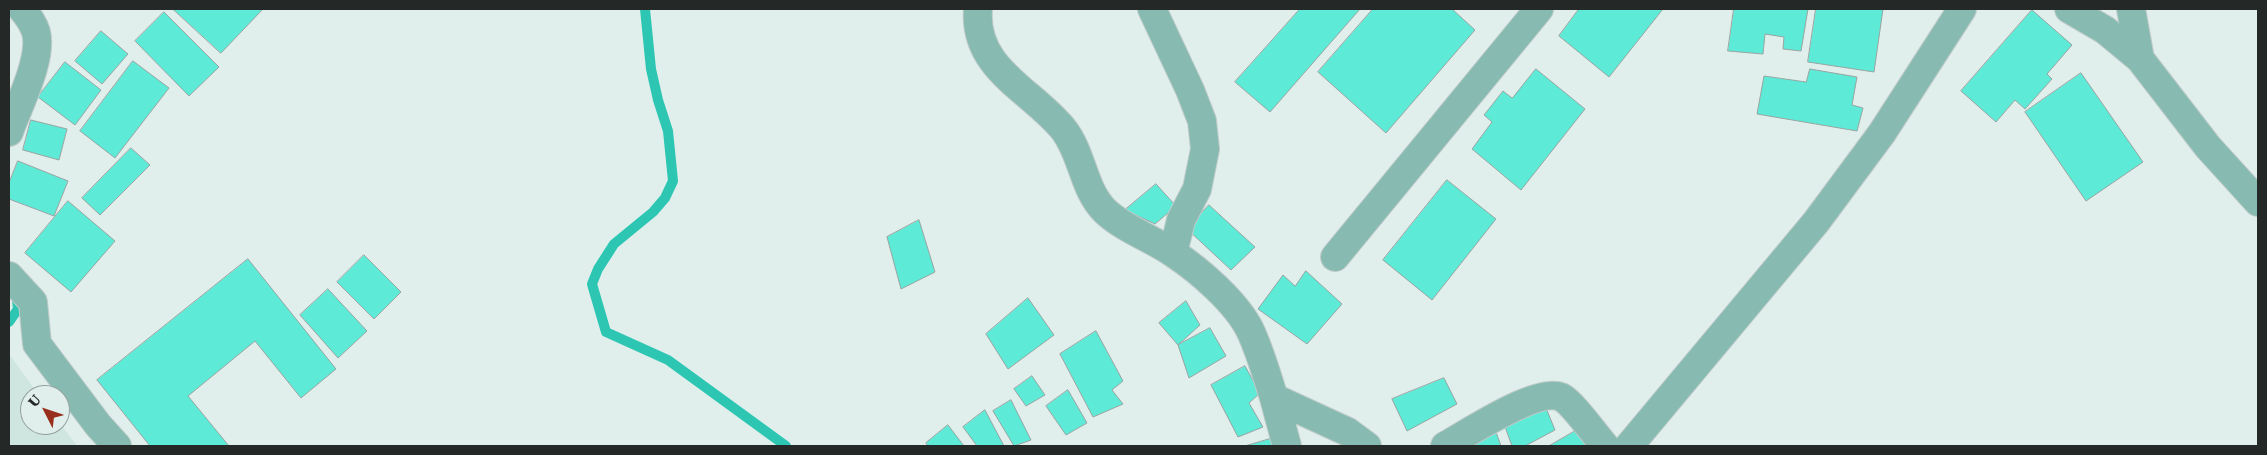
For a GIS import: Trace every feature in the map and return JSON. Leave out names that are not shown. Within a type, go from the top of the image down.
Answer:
[{"type":"street","points":[[9,132],[34,62],[37,44],[36,32],[30,19],[22,9]]},
{"type":"street","points":[[978,9],[976,26],[988,54],[1002,73],[1064,130],[1081,162],[1089,189],[1105,210],[1120,222],[1173,253],[1226,298],[1241,317],[1250,330],[1274,398],[1287,446]]},
{"type":"street","points":[[1152,9],[1202,120],[1205,149],[1197,189],[1181,220],[1173,253]]},
{"type":"street","points":[[1335,257],[1539,9]]},
{"type":"street","points":[[1628,446],[1816,222],[1882,134],[1962,9]]},
{"type":"street","points":[[2069,9],[2105,30],[2140,58],[2208,147],[2258,202]]},
{"type":"street","points":[[2131,9],[2140,58]]},
{"type":"street","points":[[9,276],[33,302],[37,344],[98,425],[117,446]]},
{"type":"street","points":[[1445,446],[1521,404],[1542,397],[1552,396],[1560,397],[1568,403],[1605,446]]},
{"type":"street","points":[[1274,398],[1348,432],[1367,446]]},
{"type":"shaded area","points":[[9,354],[32,385],[20,385],[20,435],[69,435],[77,446],[9,446]]},
{"type":"building","points":[[173,9],[263,9],[221,53]]},
{"type":"building","points":[[1300,9],[1360,9],[1270,112],[1235,82]]},
{"type":"building","points":[[1373,9],[1452,9],[1475,30],[1386,133],[1318,72]]},
{"type":"building","points":[[1579,9],[1663,9],[1609,77],[1559,36]]},
{"type":"building","points":[[1734,9],[1808,9],[1801,51],[1783,49],[1784,37],[1765,34],[1763,54],[1728,51]]},
{"type":"building","points":[[1816,9],[1883,9],[1874,72],[1808,62]]},
{"type":"building","points":[[2032,10],[2072,45],[2047,74],[2052,79],[2025,109],[2015,100],[1996,122],[1961,91]]},
{"type":"building","points":[[164,12],[219,67],[189,96],[135,41]]},
{"type":"building","points":[[101,31],[128,54],[102,84],[75,61]]},
{"type":"building","points":[[133,61],[169,88],[115,158],[80,131]]},
{"type":"building","points":[[65,62],[101,90],[75,125],[38,97]]},
{"type":"building","points":[[1536,69],[1585,109],[1521,190],[1472,149],[1492,122],[1484,115],[1503,91],[1512,98]]},
{"type":"building","points":[[1810,69],[1857,77],[1852,105],[1863,108],[1857,131],[1757,114],[1764,76],[1806,82]]},
{"type":"building","points":[[2081,73],[2143,162],[2086,201],[2025,112]]},
{"type":"building","points":[[31,120],[67,129],[59,160],[23,150]]},
{"type":"building","points":[[131,148],[150,165],[100,215],[82,198]]},
{"type":"building","points":[[18,161],[68,181],[54,216],[9,199],[9,183]]},
{"type":"building","points":[[1447,180],[1496,219],[1432,300],[1383,260]]},
{"type":"building","points":[[1156,184],[1176,206],[1155,224],[1125,210]]},
{"type":"building","points":[[68,201],[115,241],[71,292],[25,253]]},
{"type":"building","points":[[1209,205],[1255,247],[1231,270],[1187,229]]},
{"type":"building","points":[[919,220],[935,272],[901,289],[887,237]]},
{"type":"building","points":[[364,255],[401,292],[374,319],[337,282]]},
{"type":"building","points":[[248,259],[336,369],[301,398],[255,341],[188,396],[229,446],[150,446],[97,380]]},
{"type":"building","points":[[1306,271],[1342,304],[1307,344],[1258,309],[1283,275],[1295,286]]},
{"type":"building","points":[[328,289],[367,331],[338,358],[300,315]]},
{"type":"building","points":[[1028,298],[1054,335],[1008,369],[986,334]]},
{"type":"building","points":[[1186,301],[1200,325],[1178,345],[1159,323]]},
{"type":"building","points":[[1210,328],[1226,356],[1189,378],[1178,345]]},
{"type":"building","points":[[1096,331],[1123,381],[1112,390],[1123,404],[1093,417],[1060,354]]},
{"type":"building","points":[[1245,366],[1260,393],[1249,403],[1263,427],[1238,437],[1211,385]]},
{"type":"building","points":[[1032,376],[1045,395],[1026,406],[1014,389]]},
{"type":"building","points":[[1444,378],[1457,404],[1407,431],[1392,399]]},
{"type":"building","points":[[1068,390],[1087,423],[1066,435],[1046,406]]},
{"type":"building","points":[[1011,400],[1031,440],[1014,446],[993,411]]},
{"type":"building","points":[[1544,403],[1555,430],[1525,446],[1512,446],[1504,424]]},
{"type":"building","points":[[985,410],[1004,446],[977,446],[963,427]]},
{"type":"building","points":[[948,425],[964,446],[928,446],[926,443]]},
{"type":"building","points":[[1577,430],[1586,446],[1549,446]]},
{"type":"building","points":[[1496,432],[1501,446],[1472,446]]},
{"type":"building","points":[[1277,437],[1279,446],[1245,446]]},
{"type":"waterway","points":[[645,9],[651,69],[668,131],[673,181],[665,198],[653,212],[614,244],[598,269],[592,284],[606,332],[668,360],[786,446]]},
{"type":"waterway","points":[[9,322],[18,309],[16,292]]}]
